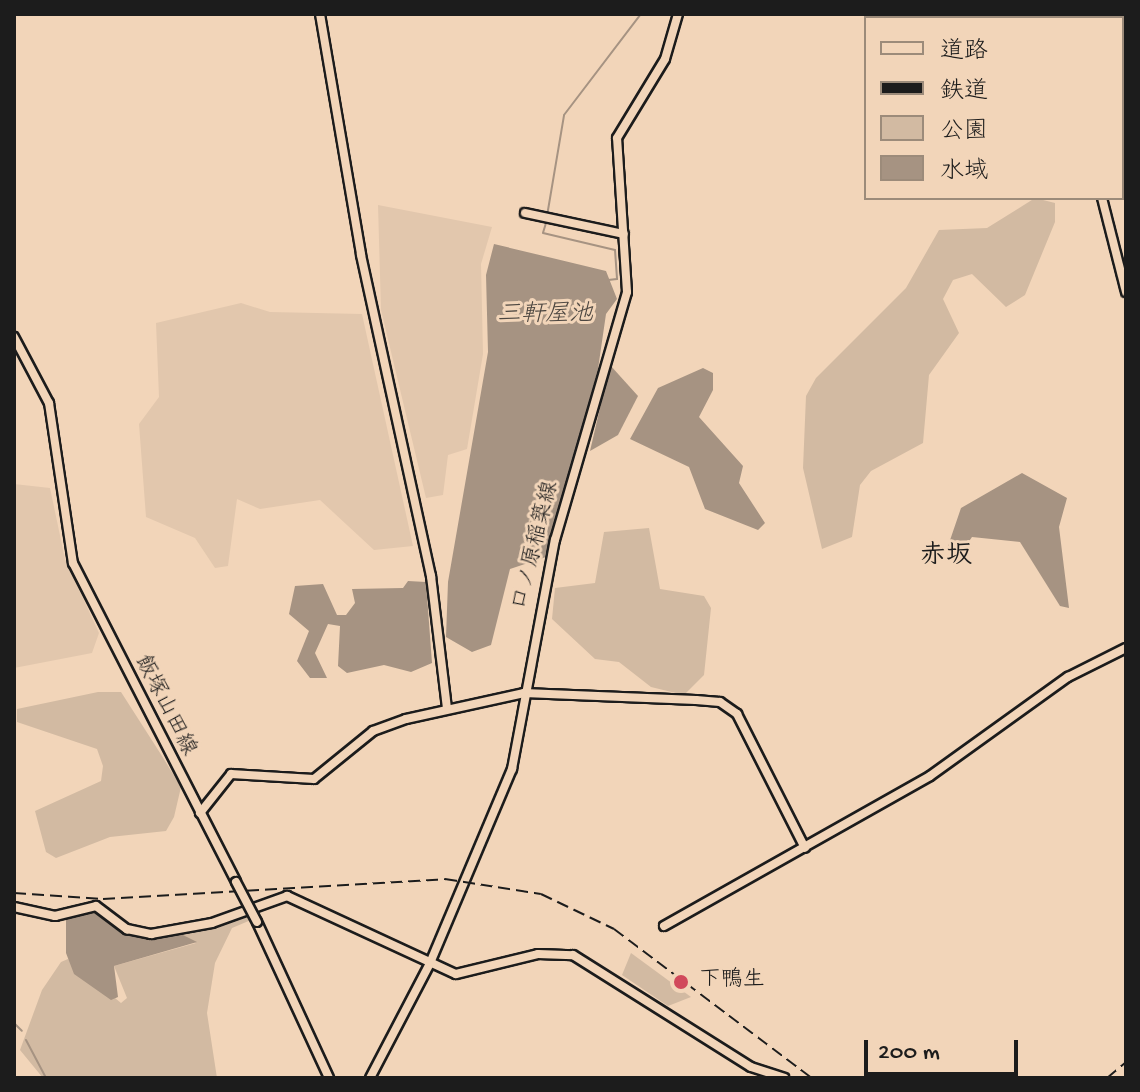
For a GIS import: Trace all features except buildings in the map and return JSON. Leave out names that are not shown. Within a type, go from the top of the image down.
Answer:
[{"type":"street","points":[[320,14],[361,255],[431,576],[447,709]]},
{"type":"street","name":"口ノ原稲築線","points":[[370,1078],[429,964],[512,769],[555,540],[627,292],[617,138],[665,59],[678,14]]},
{"type":"street","points":[[1103,200],[1126,292]]},
{"type":"street","points":[[525,213],[624,234]]},
{"type":"street","name":"飯塚山田線","points":[[14,337],[49,403],[73,563],[257,922],[329,1078]]},
{"type":"street","points":[[664,926],[930,776],[1068,677],[1126,648]]},
{"type":"street","points":[[200,813],[231,774],[314,779],[385,724],[524,693],[727,706],[805,848]]},
{"type":"street","points":[[14,907],[55,916],[96,906],[127,929],[151,934],[212,923],[287,896],[429,964],[470,975],[538,954],[573,955],[751,1067],[784,1078]]},
{"type":"shaded area","points":[[378,205],[492,227],[481,264],[483,354],[467,449],[448,455],[443,495],[426,498],[381,310]]},
{"type":"shaded area","points":[[241,303],[270,312],[362,314],[413,546],[374,550],[320,500],[260,509],[237,499],[228,566],[215,568],[195,538],[146,517],[139,424],[159,397],[156,323]]},
{"type":"shaded area","points":[[14,484],[50,488],[65,559],[99,633],[92,653],[14,668]]},
{"type":"green space","points":[[1032,200],[1055,203],[1055,222],[1025,295],[1006,307],[972,274],[953,280],[943,299],[959,333],[929,375],[923,443],[871,471],[860,485],[852,537],[822,549],[803,468],[806,396],[816,378],[906,288],[939,230],[987,228]]},
{"type":"green space","points":[[649,528],[660,589],[704,596],[711,608],[704,675],[684,695],[651,687],[619,662],[595,659],[552,619],[555,588],[595,583],[604,532]]},
{"type":"green space","points":[[98,692],[121,692],[181,787],[174,817],[166,831],[110,837],[56,858],[46,852],[35,811],[101,781],[103,766],[97,749],[17,722],[17,709]]},
{"type":"green space","points":[[247,913],[251,920],[232,928],[215,963],[207,1013],[217,1078],[43,1078],[20,1050],[42,990],[61,962],[68,959],[121,1003],[127,998],[114,966],[196,943],[179,933]]},
{"type":"green space","points":[[631,953],[691,997],[668,1006],[622,975]]},
{"type":"water","name":"三軒屋池","points":[[494,244],[606,271],[617,299],[606,314],[598,369],[546,557],[510,569],[491,645],[472,652],[446,637],[448,582],[488,352],[486,275]]},
{"type":"water","points":[[610,365],[638,396],[618,435],[590,451]]},
{"type":"water","points":[[703,368],[713,373],[713,390],[699,417],[743,466],[739,483],[765,523],[758,530],[705,509],[689,467],[630,439],[658,388]]},
{"type":"water","points":[[1022,473],[1067,498],[1059,527],[1069,608],[1060,606],[1020,542],[972,537],[965,547],[947,549],[961,508]]},
{"type":"water","points":[[408,581],[426,582],[432,663],[411,672],[384,665],[347,673],[338,666],[340,626],[328,624],[315,653],[327,678],[310,678],[297,661],[309,631],[289,614],[295,586],[323,584],[337,615],[346,615],[355,603],[352,589],[403,588]]},
{"type":"water","points":[[96,908],[120,928],[179,933],[197,942],[114,966],[118,997],[111,1000],[74,974],[66,953],[66,918]]},
{"type":"waterway","points":[[547,216],[564,115],[641,14]]},
{"type":"waterway","points":[[546,223],[543,233],[615,250],[617,279],[608,280]]},
{"type":"waterway","points":[[14,1023],[22,1031]]},
{"type":"waterway","points":[[26,1040],[46,1078]]},
{"type":"railway","points":[[14,893],[103,899],[445,879],[541,894],[614,929],[812,1078]]},
{"type":"railway","points":[[1107,1078],[1126,1062]]},
{"type":"place","name":"下鴨生","points":[[681,982]]},
{"type":"district","name":"赤坂","points":[[946,558]]}]
